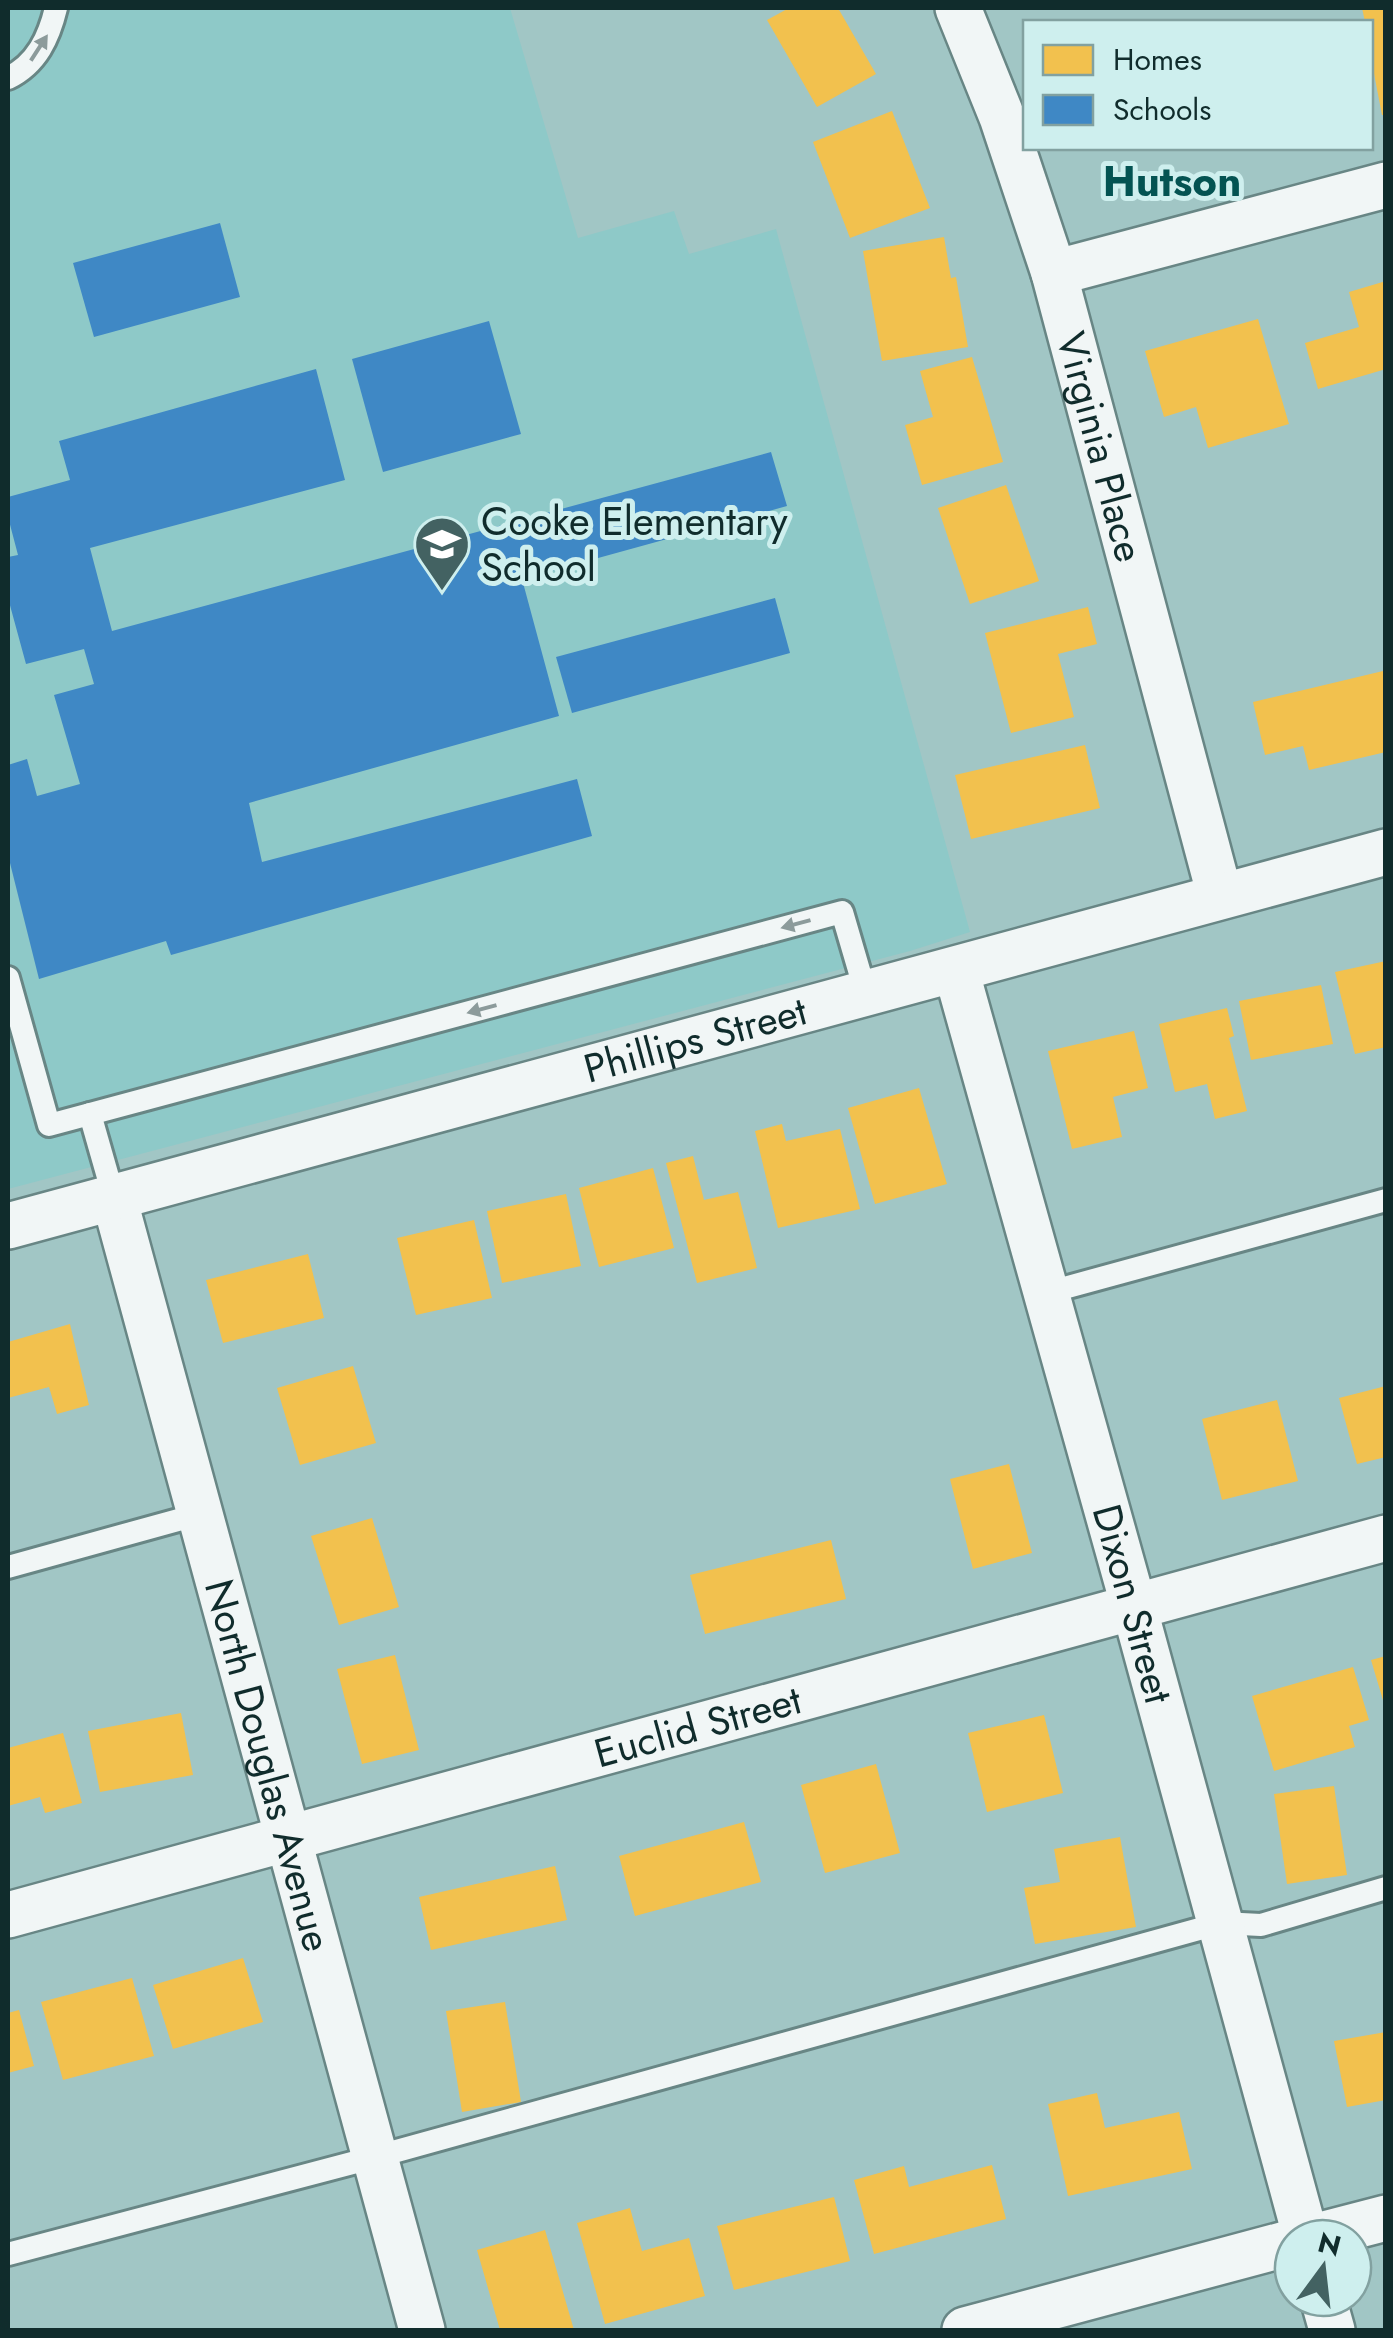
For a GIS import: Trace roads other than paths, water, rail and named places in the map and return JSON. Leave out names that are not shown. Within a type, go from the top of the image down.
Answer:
[{"type":"street","name":"Virginia Place","points":[[958,8],[1002,117],[1054,273],[1220,896]]},
{"type":"street","points":[[1054,273],[1386,184]]},
{"type":"street","name":"Phillips Street","points":[[8,1226],[1386,852]]},
{"type":"street","name":"Dixon Street","points":[[956,970],[1302,2218]]},
{"type":"street","name":"North Douglas Avenue","points":[[114,1198],[422,2330]]},
{"type":"street","name":"Euclid Street","points":[[8,1914],[1386,1538]]},
{"type":"street","points":[[965,2330],[1273,2247]]},
{"type":"lane","points":[[8,78],[22,71],[44,46],[56,8]]},
{"type":"lane","points":[[8,978],[48,1125],[842,912],[866,994]]},
{"type":"lane","points":[[90,1114],[114,1198]]},
{"type":"lane","points":[[1046,1293],[1386,1200]]},
{"type":"lane","points":[[8,1567],[200,1514]]},
{"type":"lane","points":[[8,2254],[375,2157],[1220,1923],[1262,1925],[1386,1888]]},
{"type":"place","name":"Cooke Elementary School","points":[[442,593]]},
{"type":"district","name":"Hutson","points":[[1172,181]]}]
